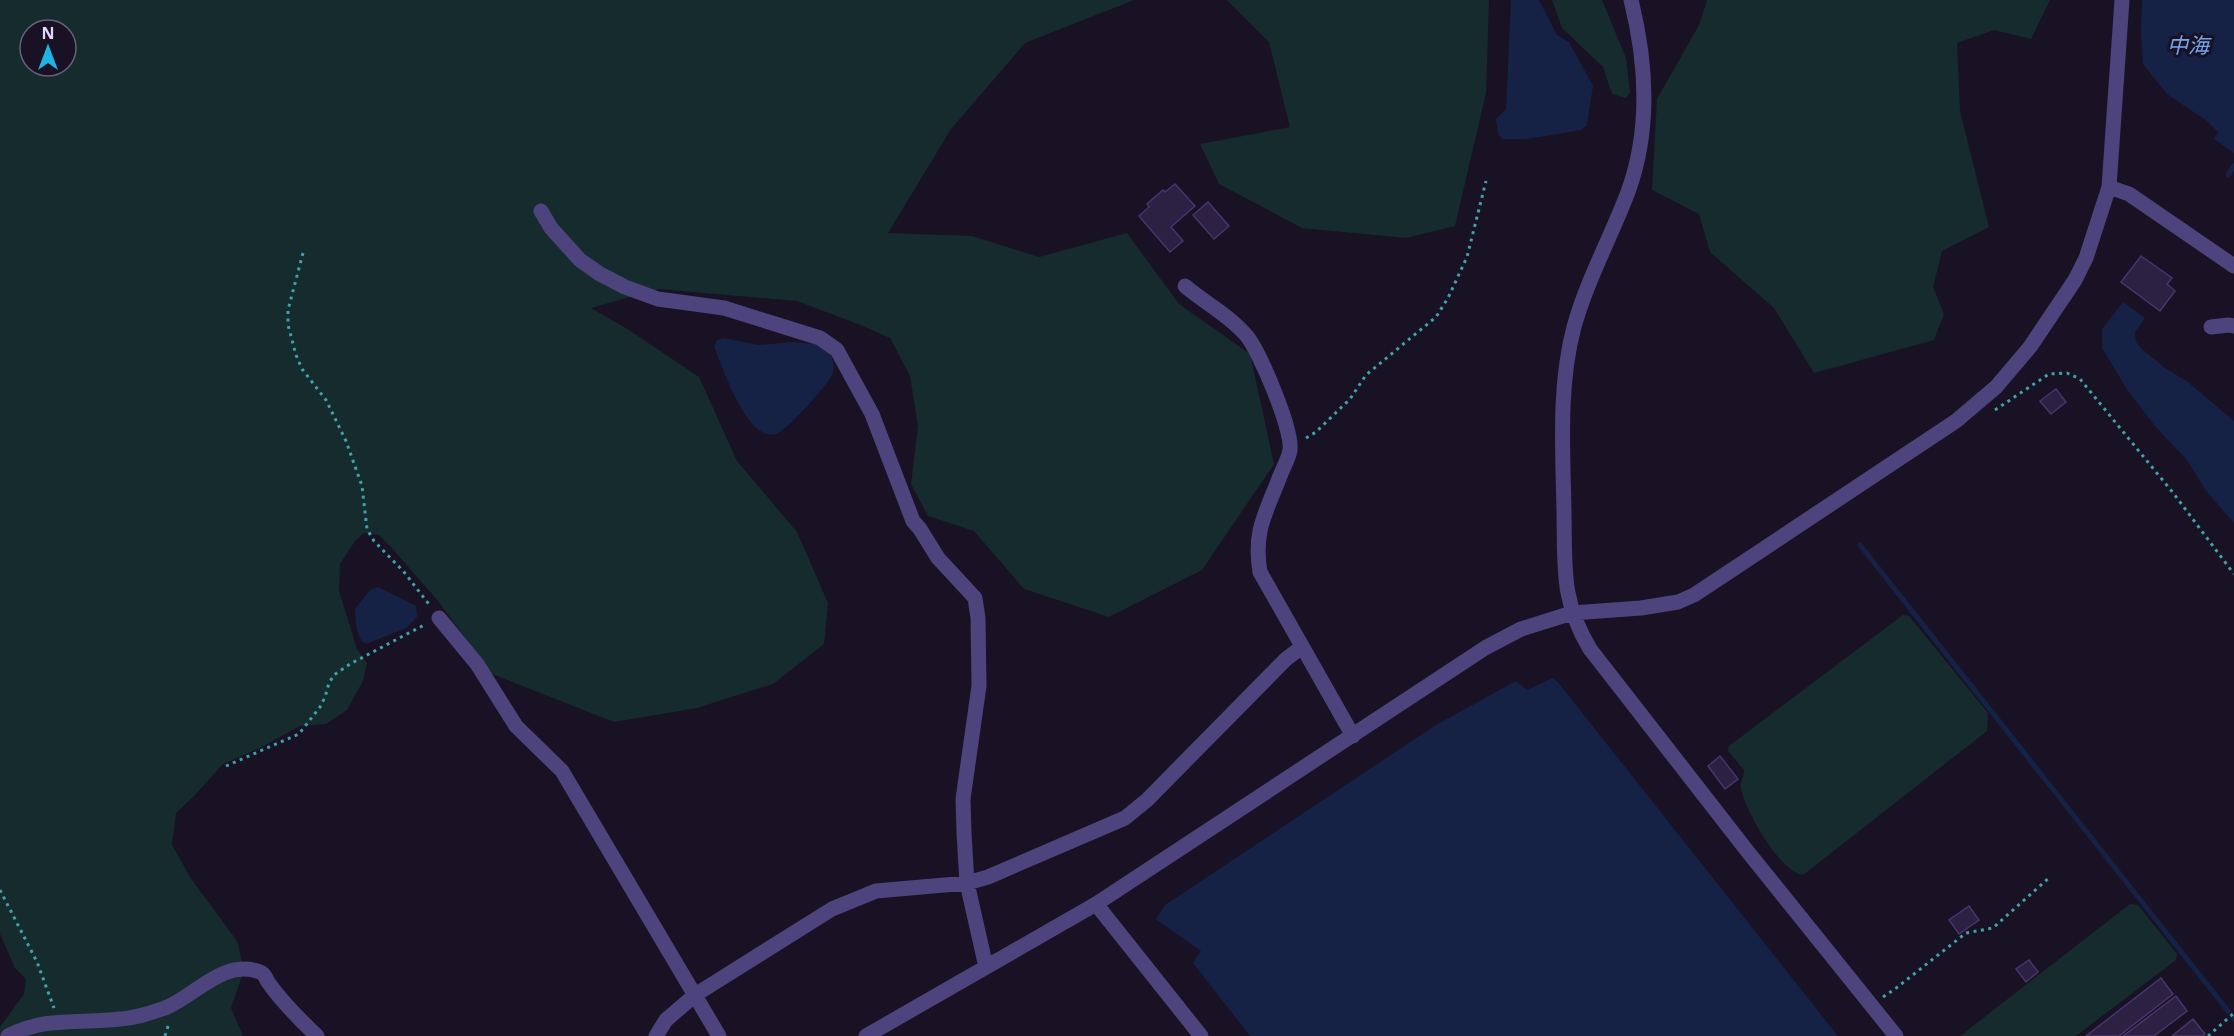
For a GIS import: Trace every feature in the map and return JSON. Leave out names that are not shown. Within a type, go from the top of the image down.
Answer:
[{"type":"street","points":[[1631,0],[1644,73],[1644,117],[1641,145],[1627,193],[1581,304],[1565,375],[1563,427],[1567,595],[1580,633],[1597,658],[1748,852],[1896,1036]]},
{"type":"street","points":[[866,1036],[1096,904],[1485,648],[1521,629],[1572,613],[1641,608],[1678,602],[1694,595],[1956,421],[2003,379],[2030,347],[2075,280],[2086,258],[2109,187],[2122,0]]},
{"type":"street","points":[[2109,187],[2129,194],[2234,266]]},
{"type":"street","points":[[541,211],[550,228],[580,260],[625,288],[658,299],[724,308],[820,338],[837,350],[872,414],[913,521],[938,558],[975,598],[978,618],[979,686],[963,799],[966,883],[986,967]]},
{"type":"street","points":[[1185,286],[1232,321],[1247,336],[1255,349],[1286,424],[1290,450],[1261,524],[1257,552],[1260,572],[1353,736]]},
{"type":"street","points":[[2211,327],[2234,326]]},
{"type":"street","points":[[439,618],[477,664],[516,726],[562,771],[719,1036]]},
{"type":"street","points":[[656,1036],[666,1020],[695,995],[832,909],[876,891],[966,883],[998,873],[1125,818],[1147,800],[1286,659],[1302,647]]},
{"type":"street","points":[[1096,904],[1201,1036]]},
{"type":"street","points":[[8,1036],[32,1025],[140,1016],[170,1006],[230,969],[263,972],[295,1015],[317,1036]]},
{"type":"path","points":[[1290,450],[1316,432],[1350,399],[1366,375],[1436,317],[1448,298],[1467,257],[1486,181]]},
{"type":"path","points":[[226,766],[299,734],[320,707],[334,675],[350,664],[439,618],[404,572],[374,541],[367,529],[362,486],[346,441],[326,400],[302,369],[296,355],[288,325],[288,309],[303,253]]},
{"type":"path","points":[[1993,412],[2049,374],[2067,372],[2080,380],[2174,494],[2234,574]]},
{"type":"path","points":[[1871,1005],[1896,989],[1903,981],[1966,933],[1993,928],[2050,877]]},
{"type":"path","points":[[0,890],[37,962],[59,1021]]},
{"type":"path","points":[[2208,1036],[2234,1012]]},
{"type":"green space","points":[[0,0],[1134,0],[1025,43],[951,129],[888,233],[972,236],[1039,257],[1127,233],[1179,304],[1250,354],[1274,464],[1202,570],[1109,617],[1024,589],[974,531],[928,516],[911,484],[918,426],[910,376],[890,338],[863,326],[797,301],[659,289],[591,308],[629,330],[699,377],[737,461],[797,532],[828,603],[824,644],[773,684],[697,708],[614,722],[492,674],[438,601],[390,546],[379,535],[364,533],[355,541],[340,564],[339,591],[357,649],[367,663],[363,681],[347,710],[326,724],[300,726],[258,749],[223,764],[176,813],[172,845],[192,880],[237,941],[244,970],[231,1008],[243,1036],[0,1036],[0,1027],[24,994],[26,979],[15,968],[0,934]]},
{"type":"green space","points":[[1227,0],[1489,0],[1486,93],[1455,226],[1406,238],[1302,228],[1219,184],[1200,144],[1290,127],[1269,42]]},
{"type":"green space","points":[[1552,0],[1602,0],[1626,58],[1630,93],[1626,98],[1612,94],[1603,67],[1562,28]]},
{"type":"green space","points":[[1707,0],[2050,0],[2031,39],[1994,30],[1957,43],[1960,111],[1989,227],[1942,251],[1933,287],[1944,314],[1934,340],[1814,373],[1774,308],[1710,252],[1699,214],[1652,190],[1657,99],[1699,25]]},
{"type":"green space","points":[[1903,615],[1909,616],[1988,713],[1987,731],[1803,875],[1784,864],[1765,840],[1741,789],[1744,770],[1728,751],[1729,746]]},
{"type":"green space","points":[[2130,904],[2138,905],[2177,954],[2176,960],[2076,1036],[1960,1036]]},
{"type":"water","points":[[1511,0],[1539,0],[1557,35],[1569,42],[1593,86],[1587,125],[1581,130],[1527,139],[1502,139],[1498,134],[1496,119],[1506,109]]},
{"type":"water","name":"中海","points":[[2142,0],[2234,0],[2234,153],[2214,139],[2218,132],[2207,121],[2167,94],[2143,64]]},
{"type":"water","points":[[2123,302],[2145,318],[2135,332],[2136,342],[2142,349],[2165,368],[2188,382],[2234,421],[2234,523],[2207,492],[2187,460],[2155,426],[2128,391],[2102,348],[2102,329]]},
{"type":"water","points":[[724,338],[758,345],[793,342],[815,344],[831,355],[833,373],[817,395],[786,427],[775,434],[766,434],[748,419],[728,382],[714,347],[717,340]]},
{"type":"water","points":[[378,587],[416,606],[417,617],[406,628],[366,644],[358,633],[355,609],[370,590]]},
{"type":"water","points":[[1553,678],[1838,1036],[1250,1036],[1193,963],[1201,951],[1156,919],[1165,905],[1436,725],[1516,681],[1527,690]]},
{"type":"building","points":[[1175,184],[1195,206],[1171,227],[1183,241],[1170,252],[1139,216],[1149,207],[1147,204],[1163,190],[1165,192]]},
{"type":"building","points":[[1208,202],[1229,226],[1214,239],[1193,215]]},
{"type":"building","points":[[2141,256],[2172,278],[2167,284],[2175,291],[2160,311],[2121,282]]},
{"type":"building","points":[[2056,389],[2066,402],[2051,414],[2040,401]]},
{"type":"building","points":[[1720,756],[1738,779],[1725,789],[1708,766]]},
{"type":"building","points":[[1969,906],[1979,920],[1959,934],[1949,920]]},
{"type":"building","points":[[2029,960],[2038,972],[2026,982],[2016,969]]},
{"type":"building","points":[[2161,978],[2173,994],[2119,1036],[2086,1036]]},
{"type":"building","points":[[2176,996],[2187,1011],[2154,1036],[2123,1036]]},
{"type":"building","points":[[2193,1019],[2205,1034],[2203,1036],[2172,1036]]},
{"type":"waterway","points":[[2228,175],[2234,166]]},
{"type":"waterway","points":[[1860,545],[2228,1011]]}]
